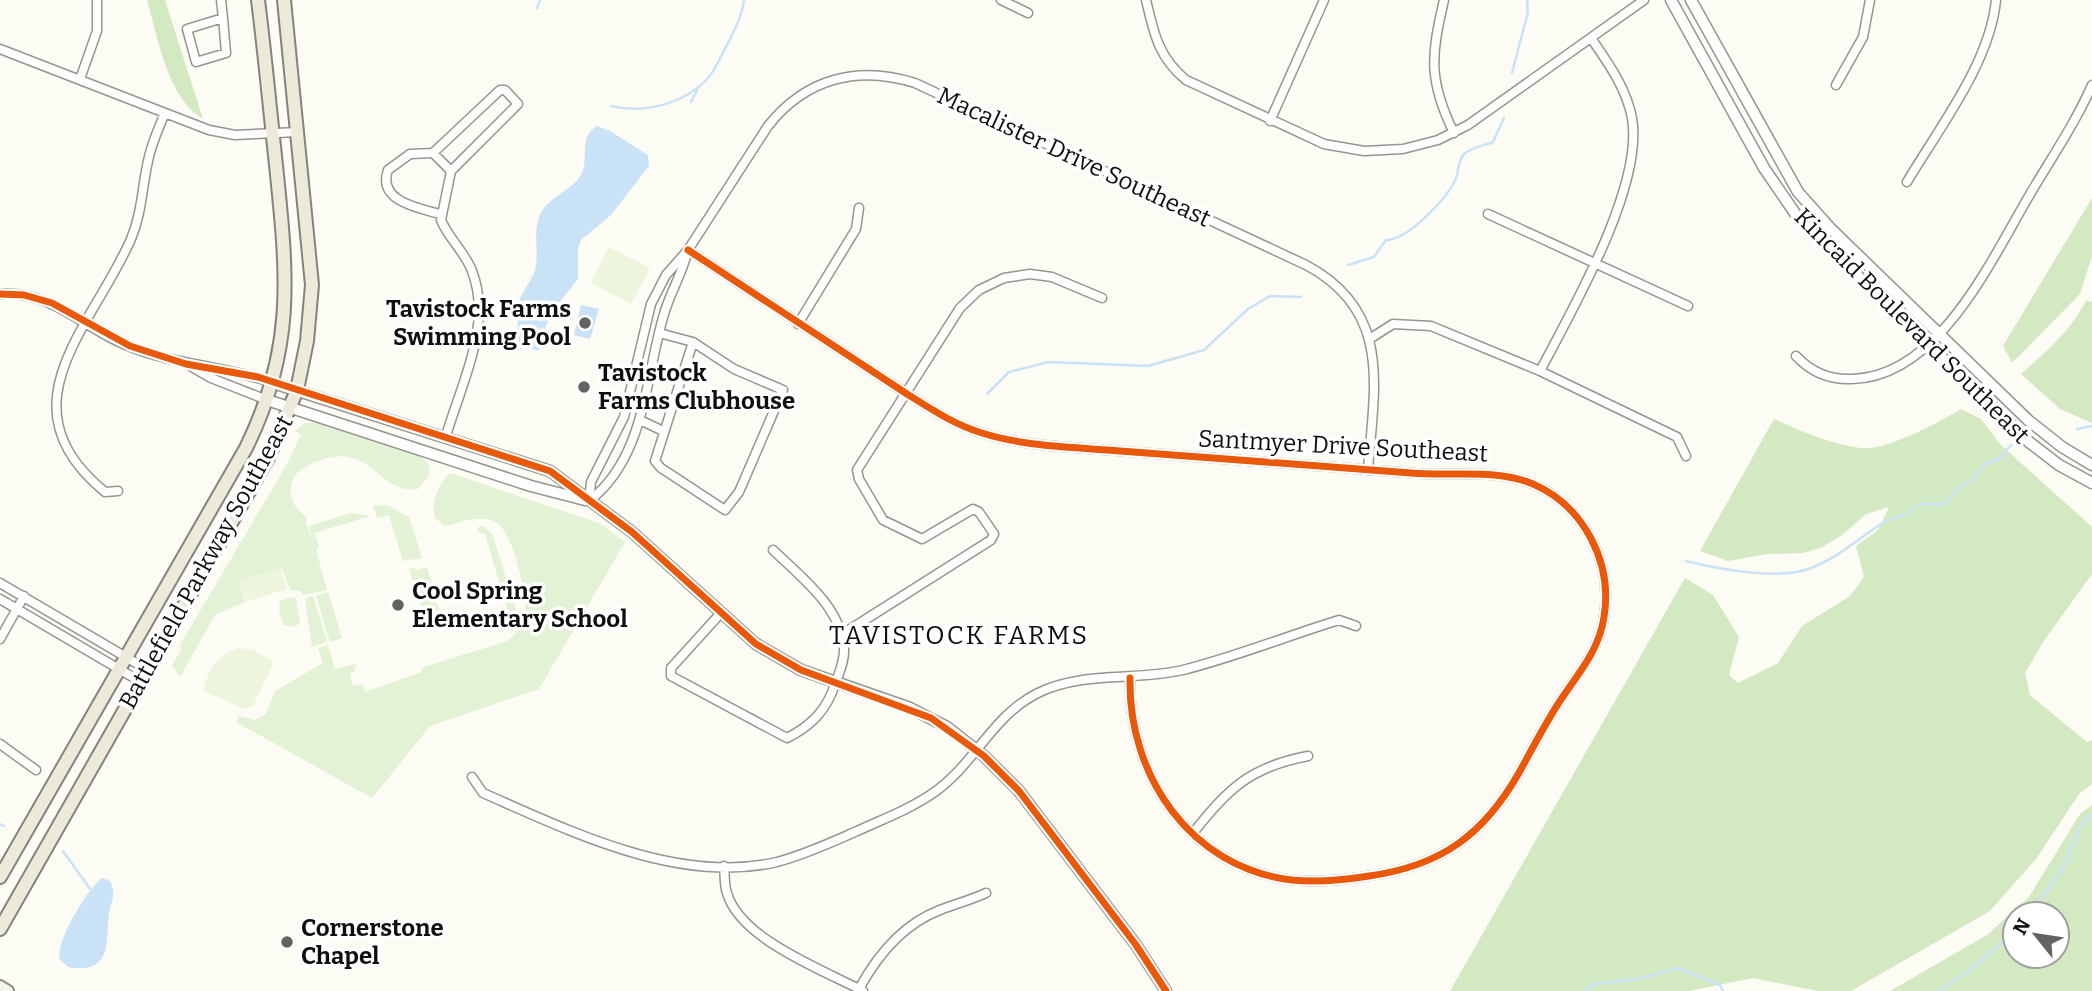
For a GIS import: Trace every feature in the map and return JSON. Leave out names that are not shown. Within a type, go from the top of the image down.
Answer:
[{"type":"main road","name":"Battlefield Parkway Southeast","points":[[0,877],[246,448],[273,383],[285,319],[286,271],[258,0]]},
{"type":"main road","name":"Battlefield Parkway Southeast","points":[[0,929],[268,458],[297,390],[307,341],[312,285],[284,0]]},
{"type":"main road","points":[[0,986],[8,991]]},
{"type":"street","points":[[80,79],[97,31],[97,0]]},
{"type":"street","points":[[221,0],[223,18],[226,53],[196,62],[187,29],[223,18]]},
{"type":"street","points":[[1001,0],[1028,13]]},
{"type":"street","points":[[1146,0],[1157,47],[1177,72],[1196,86],[1324,144],[1364,151],[1403,149],[1454,133],[1644,0]]},
{"type":"street","points":[[1270,121],[1324,0]]},
{"type":"street","points":[[1444,0],[1434,45],[1433,77],[1441,106],[1454,133]]},
{"type":"street","name":"Kincaid Boulevard Southeast","points":[[1671,0],[1780,194],[1820,241],[2029,442],[2059,465],[2092,483]]},
{"type":"street","name":"Kincaid Boulevard Southeast","points":[[1691,0],[1798,191],[1831,229],[2028,420],[2062,447],[2092,465]]},
{"type":"street","points":[[1836,85],[1863,37],[1870,0]]},
{"type":"street","points":[[1907,182],[1980,58],[1992,28],[1996,0]]},
{"type":"street","points":[[1540,371],[1628,182],[1634,149],[1632,118],[1625,94],[1591,38]]},
{"type":"street","points":[[0,49],[164,115],[226,134],[298,132]]},
{"type":"street","name":"Macalister Drive Southeast","points":[[589,501],[591,482],[624,417],[651,304],[666,275],[688,250],[768,126],[791,101],[813,87],[838,77],[882,74],[915,83],[1315,270],[1353,304],[1371,338],[1375,370],[1368,470]]},
{"type":"street","points":[[1796,356],[1806,367],[1825,376],[1862,379],[1896,368],[1927,344],[1968,299],[2092,85]]},
{"type":"street","points":[[433,153],[500,90],[505,90],[518,104],[451,171],[440,214],[443,226],[472,270],[479,301],[475,343],[446,436]]},
{"type":"street","points":[[118,491],[105,492],[82,475],[64,452],[53,423],[53,377],[64,350],[124,253],[135,228],[148,161],[164,115]]},
{"type":"street","points":[[440,214],[396,198],[385,183],[388,170],[396,162],[416,152],[433,153],[451,171]]},
{"type":"street","points":[[798,324],[856,229],[859,208]]},
{"type":"street","points":[[1488,214],[1688,306]]},
{"type":"street","name":"Santmyer Drive Southeast","points":[[688,250],[798,324],[960,425],[1014,440],[1426,475],[1501,475],[1535,485],[1550,494],[1575,516],[1600,557],[1606,604],[1594,649],[1497,808],[1459,844],[1429,861],[1363,877],[1318,881],[1291,880],[1236,862],[1193,833],[1169,808],[1147,772],[1134,732],[1130,678]]},
{"type":"street","name":"Macalister Drive Southeast","points":[[589,501],[603,490],[631,443],[640,420],[659,333],[688,250]]},
{"type":"street","points":[[841,635],[991,540],[994,534],[979,512],[973,509],[922,539],[883,520],[859,479],[857,470],[960,308],[991,283],[1017,275],[1043,275],[1102,298]]},
{"type":"street","points":[[0,294],[38,298],[115,340],[187,364],[297,390],[550,471],[632,532],[756,645],[778,658],[836,682],[910,708],[947,727],[977,750],[1019,791],[1136,946],[1166,991]]},
{"type":"street","points":[[1371,338],[1393,324],[1431,326],[1540,371],[1677,437],[1686,456]]},
{"type":"street","points":[[659,333],[693,342],[734,369],[783,390],[738,492],[726,510],[657,465],[655,456],[693,342]]},
{"type":"street","points":[[187,364],[211,379],[290,408],[531,486],[589,501]]},
{"type":"street","points":[[640,420],[663,431]]},
{"type":"street","points":[[720,614],[671,668],[671,676],[787,738],[823,712],[836,682],[844,648],[841,635],[832,611],[773,550]]},
{"type":"street","points":[[0,583],[148,670]]},
{"type":"street","points":[[0,639],[23,596]]},
{"type":"street","points":[[0,599],[141,682]]},
{"type":"street","points":[[472,777],[483,793],[604,844],[638,855],[724,866],[774,862],[800,855],[897,813],[938,790],[977,750],[1007,713],[1038,693],[1068,681],[1130,678],[1183,670],[1339,620],[1356,626]]},
{"type":"street","points":[[0,744],[36,770]]},
{"type":"street","points":[[1193,833],[1227,791],[1240,781],[1271,764],[1308,755]]},
{"type":"street","points":[[724,866],[727,893],[747,925],[763,937],[861,990],[876,959],[905,930],[939,910],[986,893]]},
{"type":"green space","points":[[147,0],[165,0],[203,119],[191,109],[172,82]]},
{"type":"green space","points":[[2092,198],[2092,256],[2080,294],[2012,363],[2003,346]]},
{"type":"green space","points":[[609,247],[650,268],[631,304],[591,283]]},
{"type":"green space","points":[[2086,300],[2092,302],[2092,423],[2060,409],[2021,374],[2066,331]]},
{"type":"green space","points":[[1961,409],[1981,419],[2001,445],[2092,527],[2092,574],[2043,642],[2025,673],[2030,695],[2087,742],[2092,740],[2092,784],[2079,794],[2036,859],[1990,911],[1851,991],[1818,991],[1753,978],[1689,991],[1450,991],[1685,578],[1713,595],[1739,637],[1729,675],[1738,683],[1778,663],[1802,626],[1850,596],[1864,577],[1856,546],[1878,530],[1889,507],[1866,514],[1841,536],[1820,548],[1803,553],[1767,554],[1728,561],[1700,551],[1774,419],[1828,441],[1872,448],[1912,434]]},
{"type":"green space","points":[[305,423],[317,423],[422,457],[429,465],[429,475],[418,489],[404,489],[359,461],[346,457],[329,458],[300,470],[292,483],[291,496],[307,518],[306,524],[313,542],[309,526],[351,513],[370,516],[315,533],[319,548],[316,550],[327,590],[304,595],[300,591],[290,590],[282,569],[239,581],[245,602],[215,615],[180,677],[172,665],[181,650],[180,645],[287,464],[301,435],[295,431]]},
{"type":"green space","points":[[450,473],[599,523],[625,542],[539,689],[430,726],[372,798],[236,722],[239,716],[255,720],[266,714],[275,691],[323,663],[318,648],[328,645],[335,669],[356,664],[354,672],[350,673],[353,686],[363,684],[365,692],[422,672],[421,668],[507,641],[526,624],[519,568],[501,527],[494,521],[482,518],[445,526],[435,518],[436,494]]},
{"type":"green space","points":[[387,505],[409,517],[422,558],[403,561],[389,515],[377,518],[373,506]]},
{"type":"green space","points":[[483,526],[492,533],[516,610],[514,624],[499,632],[493,629],[494,624],[510,618],[485,534],[477,532],[478,527]]},
{"type":"green space","points":[[411,567],[417,570],[427,567],[439,610],[424,614],[409,569]]},
{"type":"green space","points":[[280,568],[287,589],[245,602],[238,581]]},
{"type":"green space","points":[[328,592],[342,638],[330,642],[316,596]]},
{"type":"green space","points":[[313,596],[327,642],[312,647],[305,598]]},
{"type":"green space","points":[[291,597],[296,599],[300,623],[295,627],[284,625],[279,610],[280,601]]},
{"type":"green space","points":[[239,648],[253,650],[274,662],[253,706],[245,709],[203,691],[208,676],[219,659]]},
{"type":"green space","points":[[2092,805],[2092,991],[1890,991],[1987,935],[2001,922],[2001,970],[2071,970],[2071,900],[2026,900],[2080,814]]},
{"type":"water","points":[[597,126],[648,155],[649,166],[611,215],[581,240],[578,248],[578,279],[558,304],[546,325],[543,347],[537,351],[526,346],[518,351],[519,303],[535,270],[539,218],[546,205],[580,176],[588,135]]},
{"type":"water","name":"Tavistock Farms Swimming Pool","points":[[581,305],[599,309],[590,339],[574,335]]},
{"type":"water","points":[[102,878],[110,881],[113,894],[104,954],[93,966],[68,967],[60,960],[62,942],[81,905]]},
{"type":"waterway","points":[[537,8],[540,0]]},
{"type":"waterway","points":[[611,106],[649,108],[675,101],[698,88],[711,75],[719,60],[738,21],[744,0]]},
{"type":"waterway","points":[[1512,73],[1528,12],[1527,0]]},
{"type":"waterway","points":[[691,102],[699,86]]},
{"type":"waterway","points":[[1348,265],[1374,257],[1386,240],[1405,233],[1425,218],[1455,181],[1463,155],[1473,148],[1493,142],[1504,118]]},
{"type":"waterway","points":[[987,394],[1009,372],[1048,362],[1148,366],[1204,350],[1248,309],[1270,296],[1301,297]]},
{"type":"waterway","points":[[2077,429],[2092,426]]},
{"type":"waterway","points":[[1686,561],[1730,570],[1764,573],[1780,574],[1808,569],[1828,560],[1881,524],[1905,514],[1918,504],[1945,504],[1957,489],[1975,477],[1985,463],[1999,459],[2011,445]]},
{"type":"waterway","points":[[2040,900],[2064,866],[2081,825],[2092,814]]},
{"type":"waterway","points":[[0,824],[4,826]]},
{"type":"waterway","points":[[63,851],[90,889]]},
{"type":"waterway","points":[[1938,991],[1967,972],[2001,944]]},
{"type":"waterway","points":[[1585,991],[1593,984],[1638,979],[1677,968],[1720,985],[1723,991]]},
{"type":"cycle path","points":[[688,250],[907,394],[972,430],[999,438],[1050,446],[1518,479],[1533,484],[1567,506],[1591,538],[1604,577],[1604,617],[1597,641],[1506,793],[1491,813],[1458,844],[1439,855],[1395,871],[1341,880],[1302,881],[1256,872],[1223,857],[1195,836],[1172,811],[1153,781],[1140,749],[1132,714],[1130,678]]},
{"type":"cycle path","points":[[0,294],[24,295],[52,303],[130,346],[186,364],[258,377],[550,471],[632,532],[756,644],[801,670],[931,718],[984,756],[1019,791],[1136,945],[1166,991]]},
{"type":"place","name":"Tavistock Farms Swimming Pool","points":[[585,323]]},
{"type":"place","name":"Tavistock Farms Clubhouse","points":[[584,387]]},
{"type":"place","name":"Cool Spring Elementary School","points":[[398,605]]},
{"type":"place","name":"Cornerstone Chapel","points":[[287,942]]},
{"type":"district","name":"TAVISTOCK FARMS","points":[[959,635]]}]
